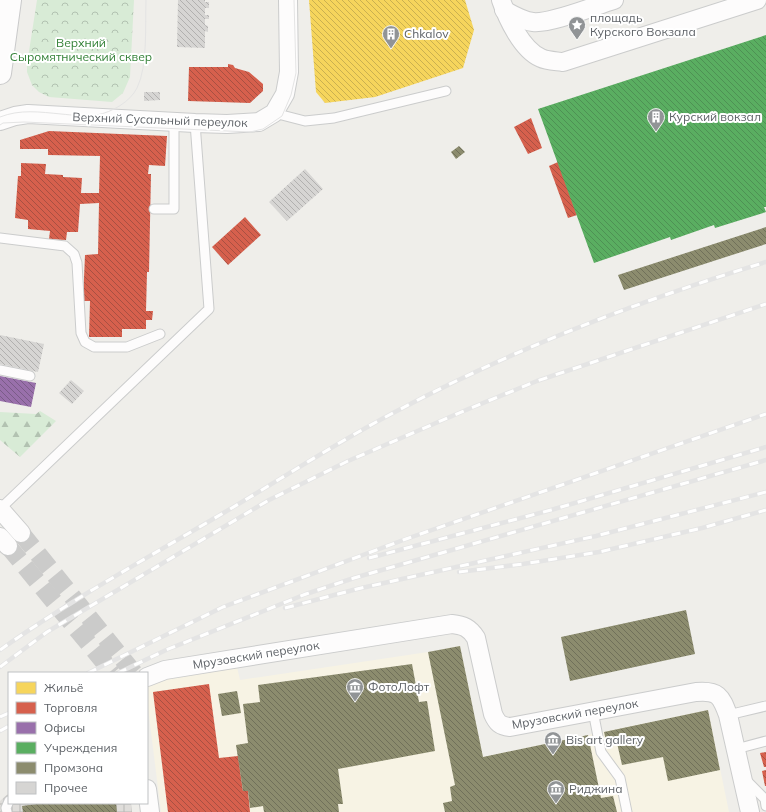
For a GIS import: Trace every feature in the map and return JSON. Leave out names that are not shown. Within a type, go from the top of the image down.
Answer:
[{"type":"main road","points":[[0,73],[10,0]]},
{"type":"street","points":[[274,113],[285,94],[289,72],[288,0]]},
{"type":"street","points":[[503,5],[517,17],[533,22],[549,20],[614,0]]},
{"type":"street","points":[[503,5],[526,47],[541,58],[562,62],[757,0]]},
{"type":"street","name":"Верхний Сусальный переулок","points":[[0,121],[15,116],[28,114],[141,121],[227,124],[259,122],[274,113]]},
{"type":"street","points":[[0,509],[21,533]]},
{"type":"street","name":"Мрузовский переулок","points":[[148,676],[154,673],[173,668],[452,624],[460,624],[472,632],[476,638],[493,714],[498,723],[503,726],[510,727],[705,691],[713,692],[719,696],[723,702],[728,715],[750,812]]},
{"type":"street","points":[[148,797],[150,812]]},
{"type":"lane","points":[[274,113],[305,121],[334,118],[446,91]]},
{"type":"lane","points":[[154,209],[174,209],[174,122]]},
{"type":"lane","points":[[0,509],[209,309],[195,123]]},
{"type":"lane","points":[[0,238],[65,246],[74,254],[77,263],[81,334],[85,342],[94,347],[127,347],[160,334]]},
{"type":"lane","points":[[0,370],[30,376]]},
{"type":"lane","points":[[728,715],[766,706]]},
{"type":"lane","points":[[593,711],[601,752],[620,778],[627,812]]},
{"type":"lane","points":[[736,749],[766,741]]},
{"type":"lane","points":[[742,776],[765,799],[766,806]]},
{"type":"shaded area","points":[[460,646],[483,757],[708,710],[729,812],[161,812],[148,708],[148,682],[237,667],[240,680]]},
{"type":"shaded area","points":[[8,794],[8,804],[131,804],[132,812],[0,812],[0,801]]},
{"type":"green space","name":"Верхний Сыромятнический сквер","points":[[37,0],[134,0],[130,77],[123,93],[112,102],[49,97],[39,92],[32,85],[27,72],[27,64]]},
{"type":"green space","points":[[40,411],[56,421],[20,457],[0,440],[0,412],[36,414]]},
{"type":"building: Жильё","name":"Chkalov","points":[[309,0],[465,0],[474,30],[463,68],[375,97],[325,103],[316,92]]},
{"type":"building: Торговля","points":[[228,64],[233,65],[235,68],[249,72],[263,84],[263,91],[250,103],[188,101],[189,67],[228,67]]},
{"type":"building: Торговля","points":[[531,118],[542,148],[528,154],[514,127]]},
{"type":"building: Торговля","points":[[49,131],[167,136],[165,166],[149,165],[148,174],[151,174],[149,272],[147,272],[146,311],[153,311],[152,320],[146,320],[146,329],[122,329],[122,337],[89,337],[90,301],[83,301],[85,255],[98,254],[99,203],[80,204],[78,232],[67,232],[66,240],[49,239],[50,231],[28,229],[28,220],[15,218],[18,176],[21,176],[21,163],[46,164],[45,174],[82,178],[81,193],[99,193],[100,156],[48,155],[48,149],[20,149],[20,140]]},
{"type":"building: Торговля","points":[[558,162],[577,215],[568,218],[549,166]]},
{"type":"building: Торговля","points":[[245,217],[261,235],[228,265],[212,247]]},
{"type":"building: Торговля","points":[[209,684],[219,758],[238,756],[243,791],[248,791],[250,812],[168,812],[153,692]]},
{"type":"building: Торговля","points":[[766,752],[766,767],[764,767],[760,753]]},
{"type":"building: Торговля","points":[[766,770],[766,786],[765,786],[762,771]]},
{"type":"building: Офисы","points":[[0,376],[36,383],[31,407],[0,401]]},
{"type":"building: Учреждения","name":"Курский вокзал","points":[[766,35],[766,207],[764,207],[766,212],[715,228],[714,225],[671,240],[670,237],[594,263],[538,109]]},
{"type":"building: Промзона","points":[[459,146],[465,152],[456,159],[451,152]]},
{"type":"building: Промзона","points":[[766,227],[766,244],[624,290],[618,275]]},
{"type":"building: Промзона","points":[[686,610],[695,654],[570,681],[561,637]]},
{"type":"building: Промзона","points":[[460,646],[483,757],[588,735],[601,798],[613,796],[617,812],[445,812],[443,803],[452,801],[450,787],[455,785],[428,652]]},
{"type":"building: Промзона","points":[[412,664],[419,702],[427,701],[435,751],[338,769],[343,804],[338,804],[339,812],[264,812],[263,806],[250,808],[248,791],[243,791],[236,745],[248,743],[243,704],[260,702],[258,685]]},
{"type":"building: Промзона","points":[[237,691],[241,713],[222,716],[218,694]]},
{"type":"building: Промзона","points":[[708,710],[720,770],[668,781],[663,757],[622,765],[617,743],[607,745],[604,732]]},
{"type":"building: Промзона","points":[[37,804],[116,804],[117,812],[23,812],[22,806]]},
{"type":"building: Прочее","points":[[178,0],[205,0],[205,2],[209,2],[209,8],[205,8],[205,15],[209,15],[209,19],[205,19],[205,25],[208,26],[208,32],[205,31],[205,48],[177,47]]},
{"type":"building: Прочее","points":[[144,92],[160,92],[160,100],[144,101]]},
{"type":"building: Прочее","points":[[305,169],[323,189],[287,221],[269,202]]},
{"type":"building: Прочее","points":[[0,335],[44,344],[38,372],[0,364]]},
{"type":"building: Прочее","points":[[71,380],[84,391],[72,404],[59,393]]},
{"type":"tunnel","points":[[21,533],[133,672]]},
{"type":"tunnel","points":[[8,546],[112,672]]},
{"type":"tram line","points":[[0,117],[8,114],[23,112],[45,112],[93,116],[103,114],[120,106],[130,98],[141,79],[143,68],[146,0]]},
{"type":"tram line","points":[[0,125],[3,123],[24,122],[250,132],[263,129],[282,116],[291,95],[296,73],[294,0]]},
{"type":"railway","points":[[0,650],[55,613],[139,562],[330,449],[393,413],[438,390],[483,368],[576,328],[670,293],[766,262]]},
{"type":"railway","points":[[0,667],[47,632],[269,500],[348,461],[537,381],[766,304]]},
{"type":"railway","points":[[90,672],[223,607],[406,539],[766,414]]},
{"type":"railway","points":[[369,558],[551,510],[766,447]]},
{"type":"railway","points":[[120,672],[166,650],[306,594],[354,578],[766,460]]},
{"type":"railway","points":[[285,608],[357,589],[596,536],[766,492]]},
{"type":"railway","points":[[459,572],[599,552],[702,528],[766,510]]},
{"type":"railway","points":[[0,717],[8,713]]},
{"type":"railway","points":[[0,731],[8,727]]},
{"type":"place","name":"площадь Курского Вокзала","points":[[577,40]]},
{"type":"place","name":"Chkalov","points":[[391,49]]},
{"type":"place","name":"Курский вокзал","points":[[656,132]]},
{"type":"place","name":"ФотоЛофт","points":[[355,702]]},
{"type":"place","name":"Bis art gallery","points":[[553,755]]},
{"type":"place","name":"Риджина","points":[[556,804]]}]
